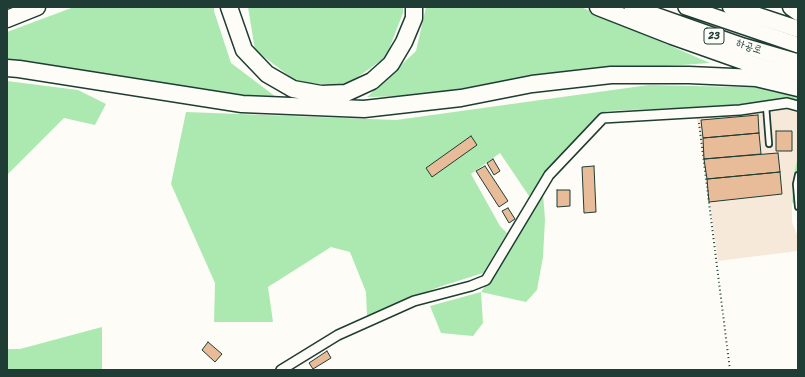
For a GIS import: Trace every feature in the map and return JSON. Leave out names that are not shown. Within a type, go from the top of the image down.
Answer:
[{"type":"highway","points":[[7,19],[37,7]]},
{"type":"highway","points":[[229,7],[244,50],[267,74],[293,89],[321,94],[346,93],[372,82],[391,64],[404,42],[414,18],[414,7]]},
{"type":"highway","points":[[598,7],[672,36],[754,65],[798,77]]},
{"type":"highway","points":[[731,7],[798,29]]},
{"type":"highway","points":[[791,7],[798,12]]},
{"type":"highway","points":[[7,68],[242,104],[364,108],[461,98],[532,84],[611,75],[690,75],[756,78],[798,88]]},
{"type":"main road","name":"하공로","points":[[632,7],[743,46],[798,62]]},
{"type":"main road","name":"하공로","points":[[686,7],[798,45]]},
{"type":"street","points":[[281,370],[338,335],[414,301],[471,286],[486,280],[549,175],[603,118],[697,113],[787,104],[798,106]]},
{"type":"lane","points":[[766,106],[770,144]]},
{"type":"lane","points":[[798,175],[796,184],[798,207]]},
{"type":"path","points":[[697,113],[730,370]]},
{"type":"shaded area","points":[[788,108],[798,111],[798,156],[794,173],[792,222],[798,237],[798,251],[718,261],[697,118]]},
{"type":"green space","points":[[74,7],[214,7],[231,63],[280,100],[7,64],[7,32]]},
{"type":"green space","points":[[248,7],[403,7],[403,13],[386,57],[345,86],[297,82],[255,50]]},
{"type":"green space","points":[[426,7],[581,7],[710,63],[562,73],[414,96],[367,97],[416,51]]},
{"type":"green space","points":[[7,81],[78,90],[106,104],[95,125],[64,118],[7,175]]},
{"type":"green space","points":[[649,85],[782,88],[798,92],[798,102],[777,101],[726,106],[606,111],[559,159],[529,196],[500,153],[471,174],[500,226],[507,233],[483,273],[439,287],[367,316],[366,292],[350,252],[331,247],[268,287],[273,322],[214,322],[215,283],[171,184],[186,112],[396,120]]},
{"type":"green space","points":[[798,156],[798,208],[792,202],[794,173]]},
{"type":"green space","points":[[543,194],[545,219],[543,257],[537,290],[526,302],[481,292],[509,252]]},
{"type":"green space","points":[[481,292],[483,323],[473,336],[441,333],[430,306]]},
{"type":"green space","points":[[102,327],[102,370],[7,370],[7,349],[20,349]]},
{"type":"building","points":[[758,115],[759,133],[703,138],[701,120]]},
{"type":"building","points":[[776,131],[792,131],[792,151],[776,151]]},
{"type":"building","points":[[759,133],[761,154],[704,159],[703,138]]},
{"type":"building","points":[[471,136],[477,145],[432,177],[426,168]]},
{"type":"building","points":[[778,153],[780,172],[707,179],[704,159]]},
{"type":"building","points":[[493,159],[500,171],[494,175],[487,163]]},
{"type":"building","points":[[485,166],[508,201],[499,207],[476,171]]},
{"type":"building","points":[[594,166],[596,212],[584,213],[582,167]]},
{"type":"building","points":[[780,172],[782,194],[709,202],[707,179]]},
{"type":"building","points":[[557,190],[570,190],[570,206],[557,207]]},
{"type":"building","points":[[508,208],[515,219],[509,223],[502,211]]},
{"type":"building","points":[[208,342],[222,354],[215,362],[202,350]]},
{"type":"building","points":[[327,351],[331,358],[313,369],[309,363]]}]
